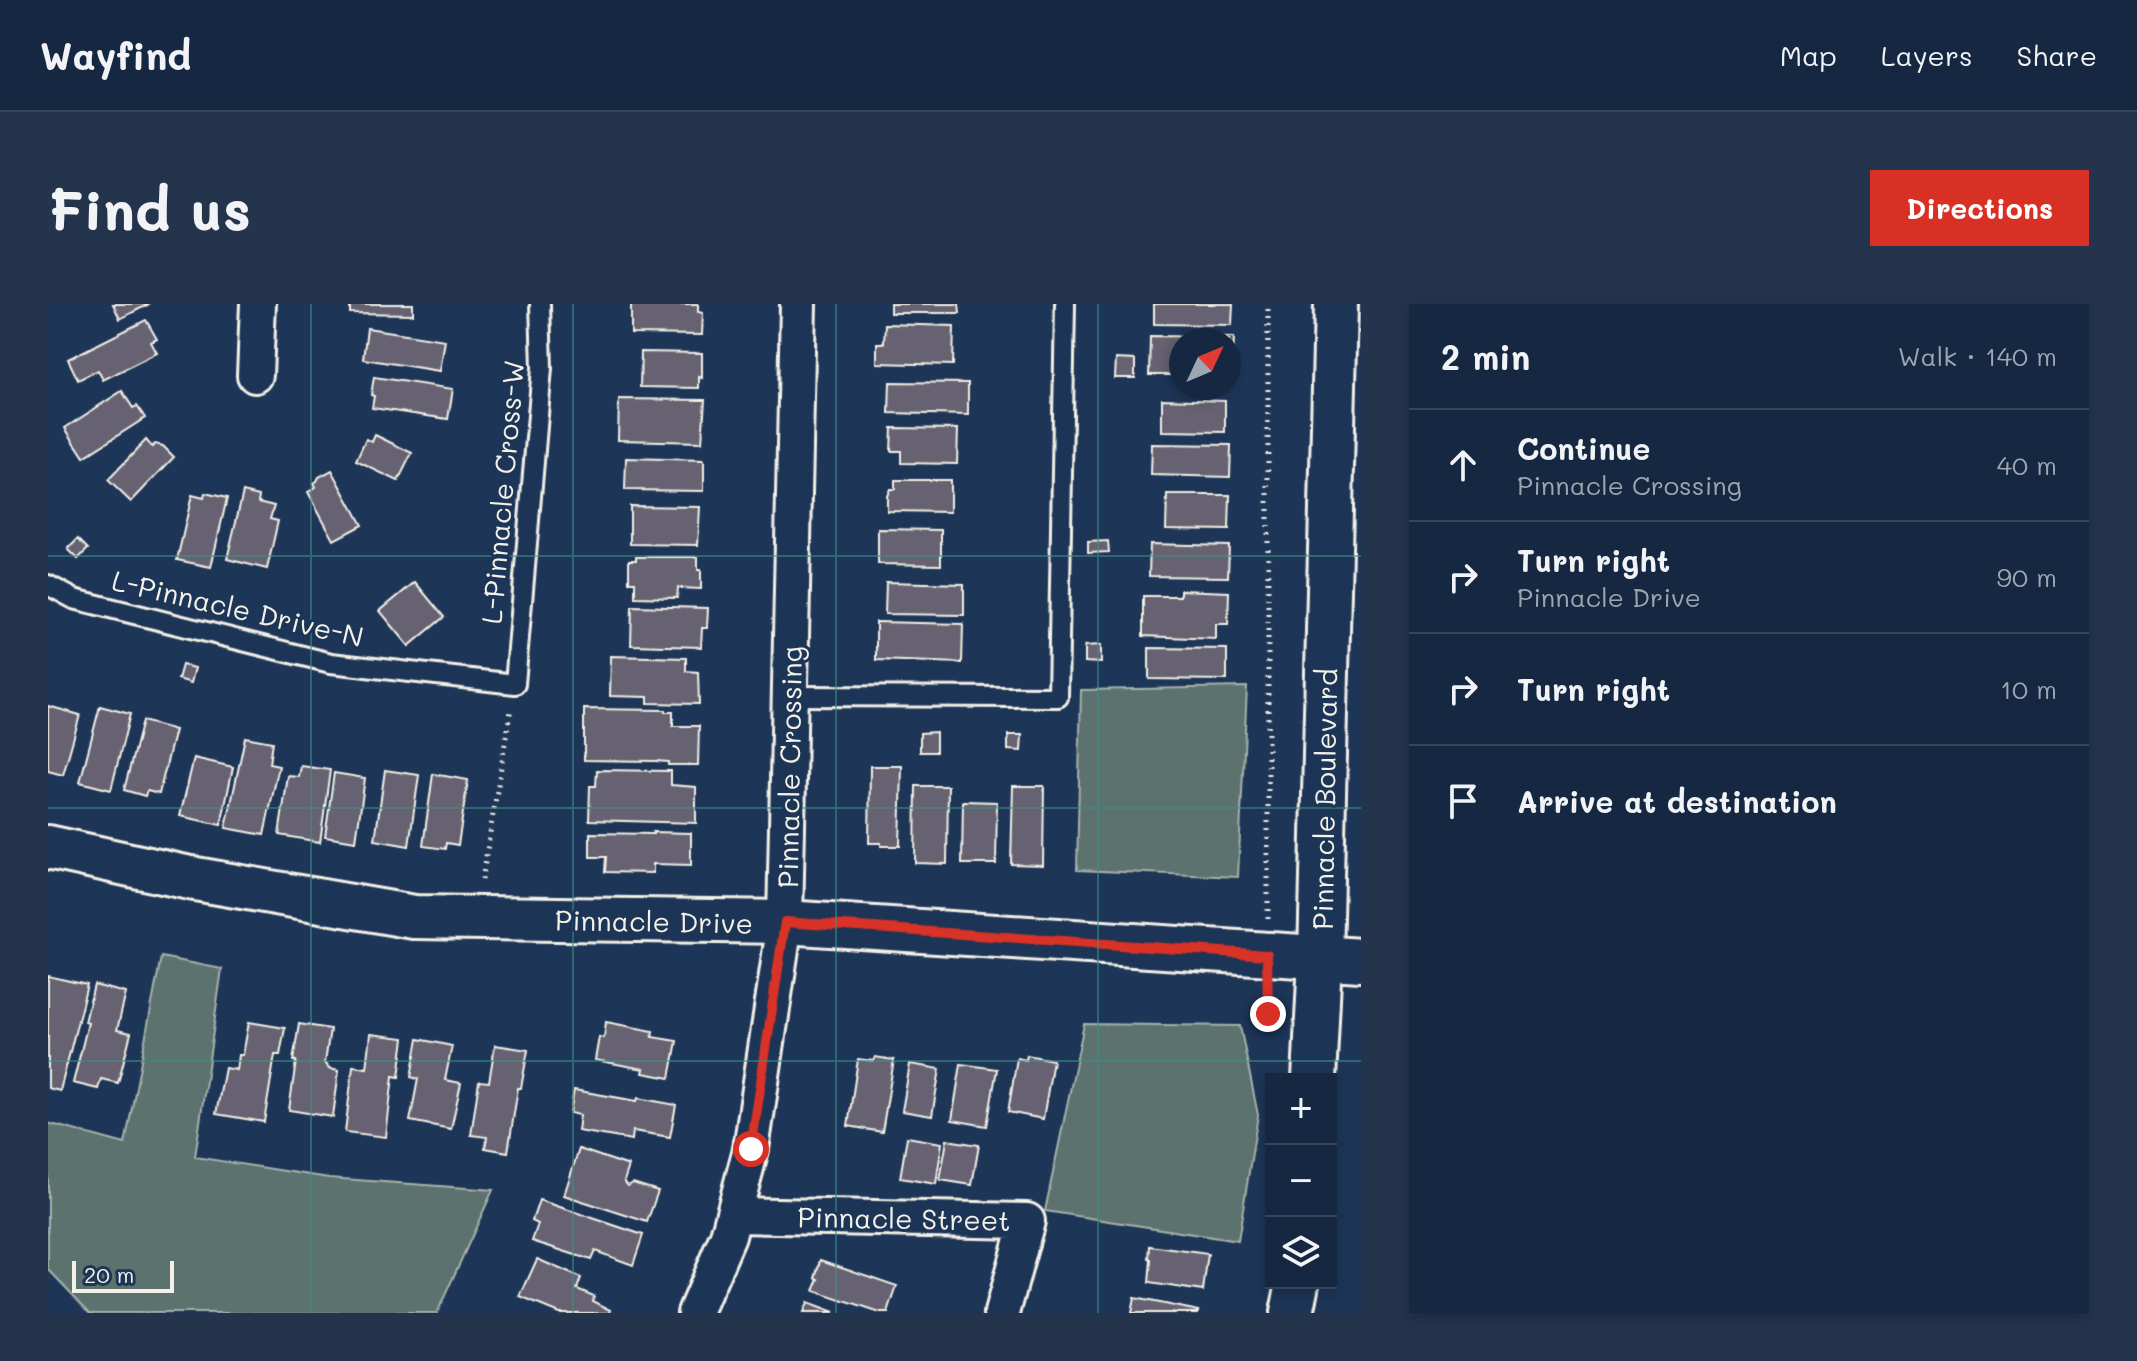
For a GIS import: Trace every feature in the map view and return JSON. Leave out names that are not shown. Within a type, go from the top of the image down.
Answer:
[{"type":"street","points":[[255,375],[258,304]]},
{"type":"street","name":"Pinnacle Crossing","points":[[695,1313],[728,1236],[751,1149],[785,922],[798,304]]},
{"type":"street","name":"Pinnacle Boulevard","points":[[1320,959],[1336,304]]},
{"type":"street","name":"Pinnacle Drive","points":[[48,847],[190,878],[414,917],[785,922],[1361,960]]},
{"type":"street","points":[[1314,1073],[1320,959]]},
{"type":"street","name":"Pinnacle Street","points":[[734,1215],[1027,1221],[1002,1313]]},
{"type":"street","points":[[1292,1313],[1297,1289]]},
{"type":"lane","name":"L-Pinnacle Cross-W","points":[[515,684],[542,368],[540,304]]},
{"type":"lane","points":[[790,696],[1058,697],[1065,304]]},
{"type":"lane","name":"L-Pinnacle Drive-N","points":[[48,585],[74,599],[331,663],[515,684]]},
{"type":"path","points":[[1268,304],[1268,1014],[1318,1016]]},
{"type":"path","points":[[482,884],[515,684]]},
{"type":"green space","points":[[1247,687],[1238,877],[1077,870],[1081,690]]},
{"type":"green space","points":[[161,957],[222,969],[195,1157],[329,1178],[493,1190],[437,1313],[90,1313],[48,1269],[48,1123],[125,1144]]},
{"type":"green space","points":[[1084,1024],[1240,1026],[1258,1115],[1238,1241],[1045,1211]]},
{"type":"building","points":[[113,304],[149,304],[120,319]]},
{"type":"building","points":[[350,304],[413,304],[413,314],[350,313]]},
{"type":"building","points":[[631,304],[698,304],[698,312],[703,313],[702,335],[631,334]]},
{"type":"building","points":[[890,304],[959,304],[960,313],[890,313]]},
{"type":"building","points":[[1154,304],[1233,304],[1232,325],[1154,324]]},
{"type":"building","points":[[146,320],[157,339],[151,342],[157,353],[103,380],[98,370],[78,380],[68,359]]},
{"type":"building","points":[[885,324],[954,326],[953,365],[877,363],[877,343],[884,343]]},
{"type":"building","points":[[367,328],[445,340],[440,371],[363,359]]},
{"type":"building","points":[[1150,336],[1169,336],[1169,375],[1149,375]]},
{"type":"building","points":[[641,352],[702,353],[699,388],[640,387]]},
{"type":"building","points":[[1116,359],[1135,360],[1135,378],[1115,378]]},
{"type":"building","points":[[374,377],[453,389],[448,419],[372,408]]},
{"type":"building","points":[[890,382],[968,383],[968,415],[889,413]]},
{"type":"building","points":[[122,391],[133,408],[137,406],[145,418],[84,457],[65,428]]},
{"type":"building","points":[[619,399],[705,400],[702,442],[618,440]]},
{"type":"building","points":[[1162,399],[1225,401],[1225,432],[1162,431]]},
{"type":"building","points":[[892,428],[958,429],[957,464],[901,463],[901,451],[891,451]]},
{"type":"building","points":[[375,435],[412,453],[398,481],[356,461],[366,439],[372,442]]},
{"type":"building","points":[[146,440],[152,447],[155,444],[163,446],[174,457],[131,502],[108,480]]},
{"type":"building","points":[[1152,444],[1231,445],[1230,477],[1151,475]]},
{"type":"building","points":[[626,458],[704,460],[704,491],[625,490]]},
{"type":"building","points":[[332,470],[362,525],[334,540],[308,492],[316,487],[314,483],[319,477]]},
{"type":"building","points":[[895,480],[950,480],[950,512],[887,511],[887,496],[890,489],[895,489]]},
{"type":"building","points":[[243,492],[259,496],[258,502],[274,506],[270,519],[278,521],[267,569],[227,559]]},
{"type":"building","points":[[205,493],[227,498],[211,567],[177,560],[192,495],[204,498]]},
{"type":"building","points":[[1167,495],[1230,495],[1229,530],[1166,529]]},
{"type":"building","points":[[630,506],[700,507],[698,545],[630,544]]},
{"type":"building","points":[[878,529],[941,530],[941,565],[878,564]]},
{"type":"building","points":[[78,539],[88,549],[78,559],[68,549]]},
{"type":"building","points":[[1108,541],[1109,552],[1088,553],[1088,542]]},
{"type":"building","points":[[1150,544],[1229,546],[1228,577],[1149,576]]},
{"type":"building","points":[[636,557],[698,557],[701,589],[678,588],[677,598],[635,597],[635,582],[629,582],[629,560],[636,560]]},
{"type":"building","points":[[415,582],[444,617],[409,646],[380,611]]},
{"type":"building","points":[[886,582],[964,584],[964,615],[885,614]]},
{"type":"building","points":[[1180,590],[1229,592],[1228,624],[1216,624],[1216,639],[1143,636],[1143,596],[1180,596]]},
{"type":"building","points":[[632,606],[708,608],[707,628],[702,628],[701,647],[631,645]]},
{"type":"building","points":[[876,622],[963,624],[962,663],[876,660]]},
{"type":"building","points":[[1101,645],[1101,663],[1085,662],[1085,646]]},
{"type":"building","points":[[1149,648],[1227,649],[1227,680],[1149,679]]},
{"type":"building","points":[[611,656],[686,658],[686,671],[698,672],[699,704],[648,703],[648,697],[610,696]]},
{"type":"building","points":[[182,665],[195,668],[191,683],[178,679]]},
{"type":"building","points":[[48,706],[80,715],[63,775],[48,771]]},
{"type":"building","points":[[100,706],[130,714],[111,790],[80,782]]},
{"type":"building","points":[[584,709],[673,712],[673,726],[699,726],[698,765],[584,760]]},
{"type":"building","points":[[142,721],[175,730],[159,794],[147,791],[145,796],[124,790]]},
{"type":"building","points":[[936,732],[936,752],[920,752],[920,733]]},
{"type":"building","points":[[1008,735],[1022,735],[1021,751],[1008,750]]},
{"type":"building","points":[[245,737],[272,742],[269,764],[279,766],[264,835],[226,828]]},
{"type":"building","points":[[194,758],[233,767],[221,825],[180,816]]},
{"type":"building","points":[[301,766],[330,770],[320,842],[279,835],[288,776],[299,777]]},
{"type":"building","points":[[870,766],[902,766],[900,846],[869,843]]},
{"type":"building","points":[[385,770],[419,775],[409,846],[375,840]]},
{"type":"building","points":[[597,770],[671,771],[671,785],[696,787],[696,823],[589,820],[590,786],[596,786]]},
{"type":"building","points":[[334,773],[365,778],[356,841],[325,836]]},
{"type":"building","points":[[433,774],[468,780],[458,845],[446,843],[445,849],[423,846]]},
{"type":"building","points":[[916,786],[948,786],[947,864],[915,863]]},
{"type":"building","points":[[1013,786],[1044,786],[1043,865],[1011,864]]},
{"type":"building","points":[[963,801],[997,802],[996,864],[962,864]]},
{"type":"building","points":[[590,833],[691,833],[691,865],[653,864],[653,873],[605,872],[606,857],[590,857]]},
{"type":"building","points":[[48,976],[87,985],[60,1091],[48,1088]]},
{"type":"building","points":[[94,985],[126,993],[117,1030],[131,1033],[118,1083],[101,1079],[98,1089],[73,1083]]},
{"type":"building","points":[[249,1022],[285,1028],[280,1055],[275,1055],[264,1122],[216,1114],[225,1068],[237,1070]]},
{"type":"building","points":[[606,1022],[653,1031],[652,1037],[677,1041],[670,1078],[643,1073],[644,1069],[595,1060],[599,1037],[604,1038]]},
{"type":"building","points":[[299,1024],[330,1029],[325,1062],[330,1068],[339,1070],[333,1117],[289,1110]]},
{"type":"building","points":[[371,1034],[404,1038],[399,1077],[393,1076],[386,1137],[345,1132],[353,1066],[367,1068]]},
{"type":"building","points":[[418,1039],[452,1046],[445,1080],[461,1083],[451,1129],[410,1121],[418,1079],[411,1077]]},
{"type":"building","points":[[495,1045],[528,1050],[521,1088],[518,1088],[508,1152],[485,1148],[487,1137],[471,1135],[479,1081],[489,1082]]},
{"type":"building","points":[[1027,1055],[1053,1060],[1043,1119],[1008,1112],[1017,1058],[1026,1060]]},
{"type":"building","points":[[875,1057],[894,1060],[882,1132],[848,1126],[858,1059],[874,1061]]},
{"type":"building","points":[[910,1064],[940,1069],[932,1116],[902,1111]]},
{"type":"building","points":[[961,1064],[997,1069],[987,1126],[952,1120]]},
{"type":"building","points":[[574,1090],[676,1105],[670,1137],[633,1131],[632,1140],[578,1131],[580,1115],[570,1113]]},
{"type":"building","points":[[907,1137],[942,1143],[936,1184],[900,1178]]},
{"type":"building","points":[[947,1140],[979,1145],[972,1185],[940,1180]]},
{"type":"building","points":[[579,1149],[629,1166],[624,1181],[628,1186],[633,1183],[658,1191],[647,1222],[564,1195]]},
{"type":"building","points":[[539,1200],[643,1235],[633,1265],[595,1251],[591,1260],[532,1241],[538,1224],[532,1221]]},
{"type":"building","points":[[1150,1246],[1208,1254],[1203,1291],[1149,1283]]},
{"type":"building","points":[[537,1259],[581,1278],[577,1289],[594,1296],[593,1301],[611,1310],[610,1313],[559,1313],[520,1297]]},
{"type":"building","points":[[821,1260],[897,1286],[888,1313],[814,1291]]},
{"type":"building","points":[[1134,1298],[1199,1311],[1131,1313]]},
{"type":"building","points":[[807,1303],[834,1313],[803,1313]]},
{"type":"route","points":[[751,1149],[785,922],[1267,955],[1268,1014]]}]
